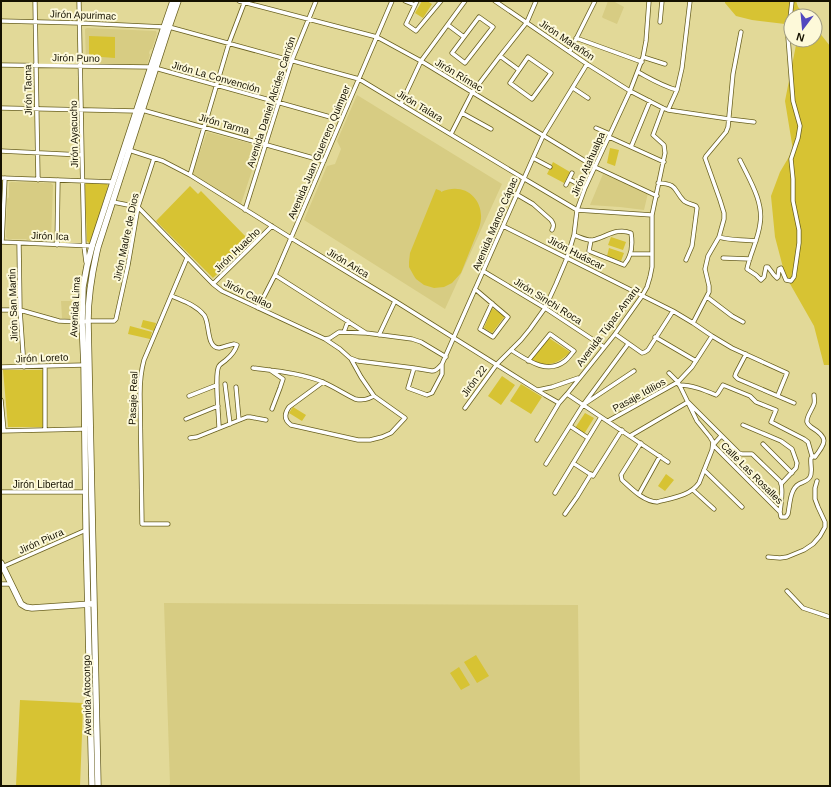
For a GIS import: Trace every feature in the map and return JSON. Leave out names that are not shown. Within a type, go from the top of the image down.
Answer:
[{"type":"main road","name":"Avenida Lima","points":[[91,604],[86,530],[84,365],[85,322],[89,287],[94,264],[95,246],[113,182],[126,149],[153,68],[173,1]]},
{"type":"main road","name":"Avenida Lima","points":[[166,27],[178,1]]},
{"type":"main road","name":"Avenida Lima","points":[[91,604],[84,287],[87,266],[112,202],[126,149]]},
{"type":"main road","points":[[2,565],[20,604],[26,608],[91,604]]},
{"type":"main road","name":"Avenida Atocongo","points":[[91,604],[92,786]]},
{"type":"main road","name":"Avenida Atocongo","points":[[91,604],[98,786]]},
{"type":"street","name":"Jirón Tacna","points":[[35,1],[38,180]]},
{"type":"street","name":"Jirón Ayacucho","points":[[79,1],[84,246],[87,266]]},
{"type":"street","name":"Jirón Rímac","points":[[239,1],[377,37],[421,61],[595,166],[657,196]]},
{"type":"street","name":"Avenida Daniel Alcides Carrión","points":[[245,210],[292,60],[316,1]]},
{"type":"street","name":"Avenida Juan Guerrero Quimper","points":[[258,308],[275,276],[392,1]]},
{"type":"street","points":[[405,1],[416,3],[406,24],[416,31],[441,1]]},
{"type":"street","points":[[401,104],[421,61],[466,1]]},
{"type":"street","name":"Jirón Marañón","points":[[496,1],[587,64],[630,91],[663,108],[668,110],[754,122]]},
{"type":"street","points":[[451,134],[472,92],[527,22],[536,1]]},
{"type":"street","points":[[570,51],[595,1]]},
{"type":"street","name":"Jirón Atahualpa","points":[[496,364],[530,329],[545,308],[567,258],[574,235],[577,210],[585,188],[642,62],[646,41],[649,1]]},
{"type":"street","points":[[660,22],[662,1]]},
{"type":"street","points":[[668,110],[676,90],[684,54],[690,1]]},
{"type":"street","points":[[740,160],[758,199],[760,207],[760,224],[747,269],[761,280],[763,279],[767,266],[776,277],[778,277],[779,269],[781,268],[786,280],[791,280],[794,277],[799,243],[799,230],[793,201],[791,160],[800,126],[793,101],[788,37],[792,1]]},
{"type":"street","points":[[190,175],[216,85],[245,2]]},
{"type":"street","points":[[479,17],[492,27],[465,63],[452,53],[464,37],[479,17]]},
{"type":"street","name":"Jirón Apurimac","points":[[1,21],[35,21],[166,27]]},
{"type":"street","points":[[448,25],[464,37]]},
{"type":"street","name":"Jirón Talara","points":[[166,27],[230,43],[359,79],[577,210],[652,215]]},
{"type":"street","points":[[692,323],[709,292],[705,269],[706,263],[708,256],[717,243],[724,219],[724,214],[705,158],[726,132],[728,127],[733,74],[742,32]]},
{"type":"street","points":[[576,38],[642,62]]},
{"type":"street","points":[[500,56],[519,70]]},
{"type":"street","points":[[528,57],[551,73],[532,99],[510,82],[519,70],[528,57]]},
{"type":"street","points":[[643,57],[665,64]]},
{"type":"street","name":"Avenida Manco Cápac","points":[[414,368],[408,388],[430,395],[442,374],[442,364],[523,178],[543,136],[587,64]]},
{"type":"street","name":"Jirón Puno","points":[[1,65],[153,68]]},
{"type":"street","name":"Jirón La Convención","points":[[153,68],[341,120]]},
{"type":"street","points":[[638,72],[657,83],[676,90]]},
{"type":"street","points":[[572,88],[588,98]]},
{"type":"street","points":[[631,147],[650,101]]},
{"type":"street","name":"Jirón Tarma","points":[[1,108],[139,110],[324,161]]},
{"type":"street","points":[[596,128],[609,136],[664,162],[666,153],[664,145],[653,135],[663,108]]},
{"type":"street","points":[[462,113],[491,129]]},
{"type":"street","name":"Jirón Arica","points":[[126,149],[172,165],[190,175],[559,403]]},
{"type":"street","points":[[1,151],[82,156]]},
{"type":"street","name":"Jirón Madre de Dios","points":[[85,322],[114,321],[116,319],[128,265],[138,207],[154,158]]},
{"type":"street","points":[[533,158],[550,168]]},
{"type":"street","name":"Avenida Túpac Amaru","points":[[537,440],[559,403],[615,334],[647,287],[650,277],[652,254],[652,215],[657,196],[658,183],[664,162]]},
{"type":"street","points":[[566,185],[572,172]]},
{"type":"street","points":[[2,242],[3,178],[113,182]]},
{"type":"street","points":[[569,179],[585,188]]},
{"type":"street","points":[[57,244],[58,180]]},
{"type":"street","points":[[658,183],[667,183],[672,185],[684,200],[698,208],[692,246],[686,260]]},
{"type":"street","points":[[516,194],[533,204],[551,220],[554,226],[552,230]]},
{"type":"street","points":[[112,202],[138,207]]},
{"type":"street","name":"Jirón Callao","points":[[138,207],[187,258],[222,291],[325,339],[350,358]]},
{"type":"street","name":"Jirón Huacho","points":[[213,284],[272,226]]},
{"type":"street","name":"Jirón Huáscar","points":[[503,226],[673,311],[732,348],[788,373],[778,395]]},
{"type":"street","points":[[574,235],[591,240],[616,231],[628,232],[631,233],[632,237],[631,254],[624,265],[588,251],[591,240]]},
{"type":"street","points":[[719,237],[730,240],[756,240]]},
{"type":"street","name":"Jirón Ica","points":[[2,242],[95,246]]},
{"type":"street","name":"Jirón San Martin","points":[[19,243],[20,310],[24,367]]},
{"type":"street","points":[[631,254],[652,254]]},
{"type":"street","name":"Pasaje Real","points":[[168,524],[142,524],[140,394],[144,360],[187,258]]},
{"type":"street","points":[[723,258],[750,259]]},
{"type":"street","name":"Jirón Sinchi Roca","points":[[483,271],[545,308],[604,346]]},
{"type":"street","points":[[275,276],[366,333]]},
{"type":"street","points":[[475,289],[492,303],[508,317],[493,337],[480,329],[492,303]]},
{"type":"street","points":[[172,296],[193,305],[204,315],[212,345],[219,348],[234,344],[237,345],[230,357],[217,369],[219,428]]},
{"type":"street","points":[[707,297],[732,316],[743,322]]},
{"type":"street","points":[[379,334],[395,301]]},
{"type":"street","points":[[1,310],[20,310],[59,321],[85,322]]},
{"type":"street","points":[[615,334],[642,353],[645,352],[648,350],[673,311]]},
{"type":"street","points":[[344,332],[348,321]]},
{"type":"street","points":[[325,339],[330,338],[339,332],[379,334],[412,339],[421,342],[446,357]]},
{"type":"street","points":[[511,350],[528,361],[548,367],[558,365],[566,360],[574,351],[550,334],[528,361]]},
{"type":"street","points":[[678,384],[696,361],[712,336]]},
{"type":"street","points":[[655,337],[696,361]]},
{"type":"street","points":[[546,464],[583,405],[628,344]]},
{"type":"street","points":[[746,354],[735,376],[738,379],[794,403]]},
{"type":"street","points":[[350,358],[358,361],[435,371],[442,364]]},
{"type":"street","points":[[323,382],[286,410],[286,420],[291,425],[358,440],[370,440],[391,433],[405,418],[374,396],[350,358]]},
{"type":"street","name":"Jirón 22","points":[[465,408],[496,364]]},
{"type":"street","name":"Jirón Loreto","points":[[1,367],[84,365]]},
{"type":"street","points":[[45,366],[45,430]]},
{"type":"street","points":[[253,368],[285,372],[323,382],[355,399],[366,400],[374,396]]},
{"type":"street","points":[[270,370],[283,379],[272,409]]},
{"type":"street","points":[[583,405],[634,371]]},
{"type":"street","points":[[669,373],[678,384],[688,402],[721,436],[739,453],[752,454],[782,484]]},
{"type":"street","points":[[538,390],[580,378]]},
{"type":"street","points":[[225,384],[230,424]]},
{"type":"street","points":[[678,384],[716,395],[722,385],[750,396],[756,402],[776,410],[771,422],[808,442],[812,456],[811,477],[795,487],[786,517],[781,517],[780,512],[782,484],[796,468],[797,463],[792,449],[781,441],[744,425]]},
{"type":"street","name":"Pasaje Idilios","points":[[608,421],[678,384]]},
{"type":"street","points":[[189,396],[217,386]]},
{"type":"street","points":[[236,387],[239,420]]},
{"type":"street","points":[[567,394],[668,462]]},
{"type":"street","points":[[812,456],[815,457],[824,440],[820,432],[807,423],[814,404],[814,395]]},
{"type":"street","points":[[1,400],[3,431],[85,429]]},
{"type":"street","points":[[630,436],[688,402]]},
{"type":"street","name":"Calle Las Rosalles","points":[[688,402],[696,421],[712,439],[713,445],[780,512]]},
{"type":"street","points":[[186,418],[218,406]]},
{"type":"street","points":[[554,493],[601,416]]},
{"type":"street","points":[[190,438],[197,437],[250,417],[266,420]]},
{"type":"street","points":[[570,426],[588,438]]},
{"type":"street","points":[[573,463],[593,476],[622,430]]},
{"type":"street","points":[[641,443],[620,478],[647,500],[657,502],[693,490],[699,483],[713,445],[721,436]]},
{"type":"street","points":[[763,444],[792,473]]},
{"type":"street","points":[[639,494],[660,456]]},
{"type":"street","points":[[704,470],[742,507]]},
{"type":"street","points":[[565,514],[577,498],[591,474]]},
{"type":"street","points":[[768,557],[780,558],[804,550],[813,544],[820,536],[825,527],[825,522],[815,499],[815,488],[817,481]]},
{"type":"street","points":[[693,490],[714,509]]},
{"type":"street","name":"Jirón Libertad","points":[[1,492],[86,492]]},
{"type":"street","name":"Jirón Piura","points":[[2,565],[86,530]]},
{"type":"street","points":[[1,584],[11,584]]},
{"type":"street","points":[[787,591],[803,608],[830,617]]},
{"type":"shaded area","points":[[422,1],[427,1],[432,4],[423,18],[415,13]]},
{"type":"shaded area","points":[[608,1],[613,1],[624,7],[617,24],[602,17]]},
{"type":"shaded area","points":[[725,1],[796,1],[799,8],[783,8],[783,24],[752,20],[736,16]]},
{"type":"shaded area","points":[[85,29],[156,31],[157,33],[152,49],[149,53],[150,55],[147,65],[87,64]]},
{"type":"shaded area","points":[[89,36],[115,37],[115,58],[89,56]]},
{"type":"shaded area","points":[[823,37],[830,46],[830,365],[824,365],[814,326],[785,275],[775,237],[771,196],[780,172],[793,150],[785,101],[795,48],[823,48]]},
{"type":"shaded area","points":[[357,95],[502,184],[445,309],[304,220],[327,166],[335,164],[341,149],[337,141]]},
{"type":"shaded area","points":[[207,132],[260,146],[241,204],[192,174]]},
{"type":"shaded area","points":[[610,148],[619,150],[615,166],[607,163]]},
{"type":"shaded area","points":[[553,162],[570,172],[564,183],[547,174]]},
{"type":"shaded area","points":[[603,174],[648,193],[644,210],[590,205]]},
{"type":"shaded area","points":[[9,183],[51,183],[53,185],[50,240],[8,239],[6,237],[7,199],[9,197]]},
{"type":"shaded area","points":[[86,183],[107,184],[108,186],[91,242],[89,243],[87,241]]},
{"type":"shaded area","points":[[190,186],[198,194],[201,191],[251,242],[213,278],[156,221]]},
{"type":"shaded area","points":[[436,189],[441,192],[450,189],[466,191],[478,202],[481,218],[479,228],[461,273],[452,283],[444,287],[434,288],[424,285],[416,279],[409,267],[409,262],[410,253]]},
{"type":"shaded area","points":[[611,237],[626,242],[623,250],[608,245]]},
{"type":"shaded area","points":[[609,248],[624,253],[621,261],[607,256]]},
{"type":"shaded area","points":[[61,301],[78,301],[78,318],[76,320],[62,318]]},
{"type":"shaded area","points":[[492,308],[505,316],[492,333],[484,328]]},
{"type":"shaded area","points":[[143,320],[156,323],[154,331],[141,327]]},
{"type":"shaded area","points":[[130,326],[152,332],[150,339],[128,334]]},
{"type":"shaded area","points":[[549,338],[570,352],[561,360],[551,364],[541,364],[530,359]]},
{"type":"shaded area","points":[[3,370],[45,370],[43,427],[8,427]]},
{"type":"shaded area","points":[[502,376],[515,385],[501,405],[488,396]]},
{"type":"shaded area","points":[[521,384],[542,397],[531,414],[510,401]]},
{"type":"shaded area","points":[[293,407],[306,415],[302,421],[289,413]]},
{"type":"shaded area","points":[[585,413],[594,418],[584,434],[575,428]]},
{"type":"shaded area","points":[[666,474],[674,480],[665,491],[658,486]]},
{"type":"shaded area","points":[[164,603],[578,605],[580,786],[168,786],[170,784]]},
{"type":"shaded area","points":[[476,655],[489,676],[477,683],[464,662]]},
{"type":"shaded area","points":[[459,667],[470,685],[461,690],[450,673]]},
{"type":"shaded area","points":[[20,700],[83,703],[80,786],[16,786]]}]
